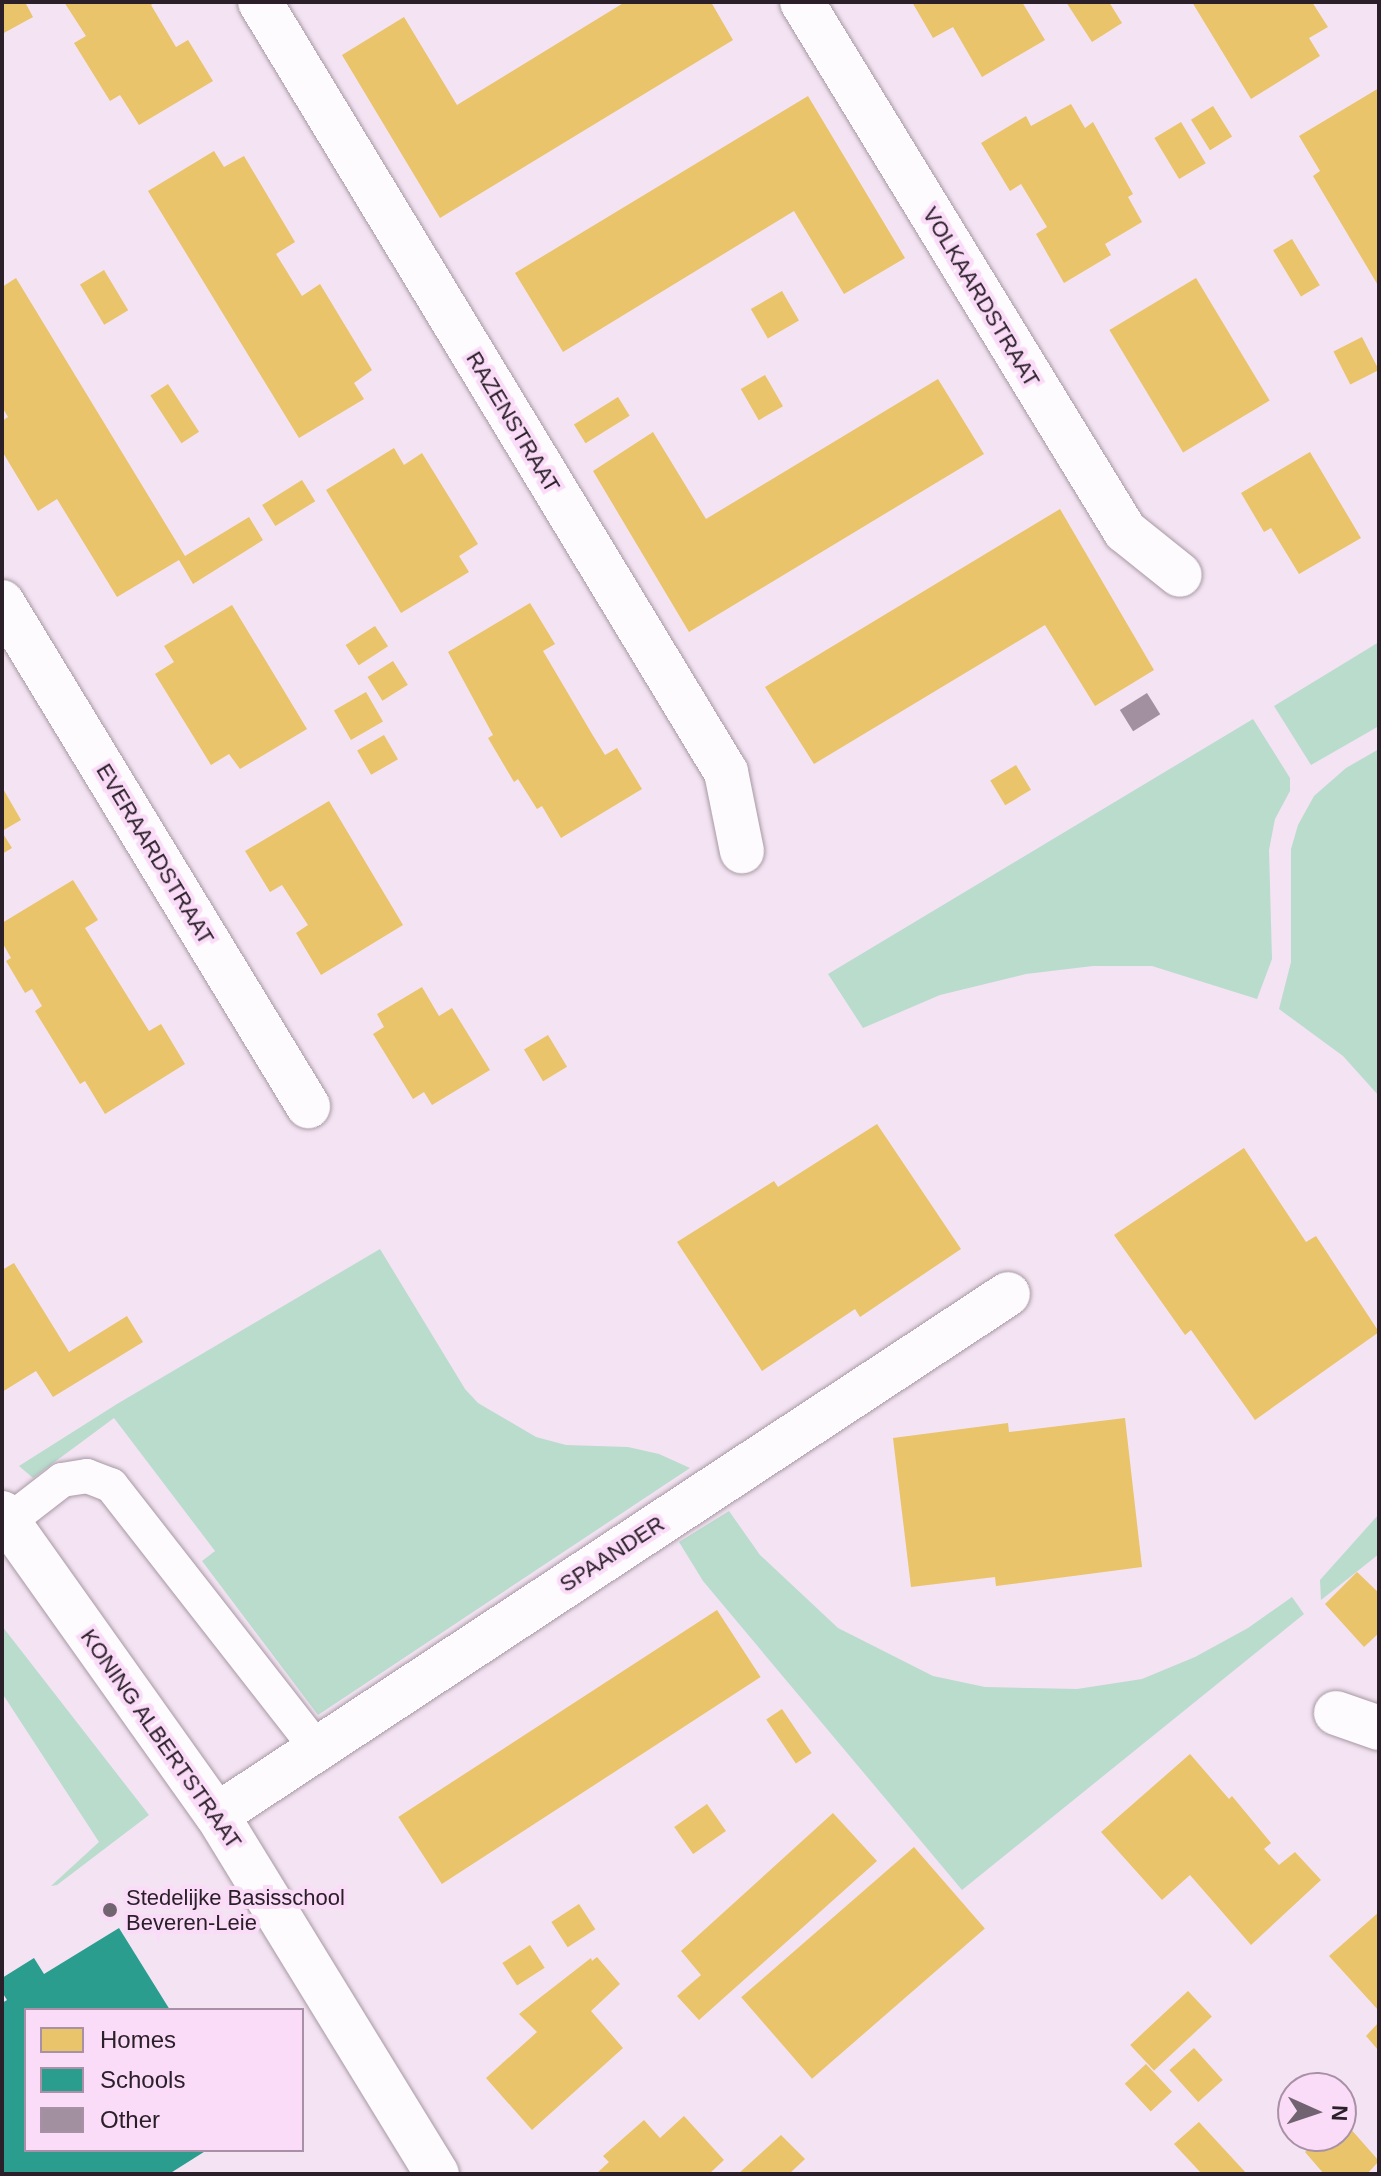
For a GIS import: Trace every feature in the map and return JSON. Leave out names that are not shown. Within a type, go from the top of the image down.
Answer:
[{"type":"street","name":"RAZENSTRAAT","points":[[260,2],[726,772],[742,851]]},
{"type":"street","name":"VOLKAARDSTRAAT","points":[[802,2],[1125,531],[1180,575]]},
{"type":"street","name":"EVERAARDSTRAAT","points":[[2,602],[308,1106]]},
{"type":"street","name":"SPAANDER","points":[[217,1815],[1008,1294]]},
{"type":"street","name":"KONING ALBERTSTRAAT","points":[[5,1517],[217,1815],[437,2174]]},
{"type":"street","points":[[1336,1713],[1379,1728]]},
{"type":"lane","points":[[5,1517],[62,1480],[87,1476],[111,1485],[317,1749]]},
{"type":"green space","points":[[1379,642],[1379,726],[1311,765],[1274,706]]},
{"type":"green space","points":[[1253,719],[1290,778],[1290,791],[1275,819],[1269,850],[1272,959],[1257,999],[1152,966],[1093,966],[1026,974],[940,995],[863,1028],[828,974]]},
{"type":"green space","points":[[1379,749],[1379,1096],[1343,1056],[1279,1009],[1291,962],[1291,849],[1298,825],[1314,796],[1346,768]]},
{"type":"green space","points":[[380,1249],[465,1389],[478,1403],[536,1437],[566,1445],[628,1447],[659,1454],[690,1468],[318,1715],[202,1561],[215,1551],[114,1418],[33,1478],[19,1466],[117,1404]]},
{"type":"green space","points":[[729,1511],[760,1555],[838,1628],[933,1676],[985,1687],[1077,1689],[1142,1679],[1195,1657],[1248,1628],[1292,1597],[1304,1614],[962,1890],[703,1581],[679,1542]]},
{"type":"green space","points":[[1379,1514],[1379,1554],[1321,1600],[1320,1580]]},
{"type":"green space","points":[[2,1626],[149,1815],[57,1885],[51,1886],[99,1842],[2,1693]]},
{"type":"building: Homes","points":[[25,2],[33,17],[2,34],[2,4]]},
{"type":"building: Homes","points":[[64,2],[156,2],[151,5],[176,47],[188,40],[213,81],[139,125],[120,95],[110,101],[74,43],[86,36]]},
{"type":"building: Homes","points":[[625,2],[711,2],[733,40],[440,218],[342,55],[404,17],[457,105]]},
{"type":"building: Homes","points":[[912,2],[1022,2],[1045,40],[982,77],[953,27],[933,38]]},
{"type":"building: Homes","points":[[1066,2],[1109,2],[1122,23],[1092,42]]},
{"type":"building: Homes","points":[[1192,2],[1312,2],[1328,27],[1309,38],[1320,56],[1251,99]]},
{"type":"building: Homes","points":[[1379,88],[1379,287],[1313,176],[1320,171],[1299,136]]},
{"type":"building: Homes","points":[[808,96],[905,258],[844,294],[794,211],[563,352],[515,273]]},
{"type":"building: Homes","points":[[1071,104],[1085,128],[1093,122],[1133,194],[1128,197],[1142,222],[1105,244],[1111,255],[1064,283],[1036,234],[1047,227],[1021,184],[1010,191],[981,143],[1026,116],[1031,126]]},
{"type":"building: Homes","points":[[1213,106],[1232,137],[1210,150],[1191,120]]},
{"type":"building: Homes","points":[[1181,122],[1206,163],[1179,179],[1154,138]]},
{"type":"building: Homes","points":[[214,151],[224,167],[244,156],[295,242],[276,254],[302,296],[320,284],[372,370],[354,383],[364,399],[299,438],[148,191]]},
{"type":"building: Homes","points":[[1292,239],[1320,285],[1301,297],[1273,250]]},
{"type":"building: Homes","points":[[104,270],[128,310],[104,325],[80,284]]},
{"type":"building: Homes","points":[[16,278],[185,556],[249,517],[263,540],[193,584],[179,560],[117,597],[57,499],[38,511],[2,451],[2,421],[8,417],[2,407],[2,287]]},
{"type":"building: Homes","points":[[1196,278],[1270,401],[1183,453],[1109,330]]},
{"type":"building: Homes","points":[[782,291],[799,320],[768,338],[751,309]]},
{"type":"building: Homes","points":[[1362,337],[1379,370],[1350,384],[1333,352]]},
{"type":"building: Homes","points":[[765,375],[783,406],[759,420],[741,389]]},
{"type":"building: Homes","points":[[938,379],[984,454],[689,632],[593,471],[653,432],[706,519]]},
{"type":"building: Homes","points":[[168,384],[199,432],[181,443],[150,395]]},
{"type":"building: Homes","points":[[618,397],[630,416],[586,443],[574,425]]},
{"type":"building: Homes","points":[[394,448],[404,465],[422,453],[478,544],[459,556],[469,572],[401,613],[326,490]]},
{"type":"building: Homes","points":[[1310,452],[1361,538],[1299,574],[1271,528],[1264,532],[1241,493]]},
{"type":"building: Homes","points":[[302,480],[315,501],[275,526],[262,505]]},
{"type":"building: Homes","points":[[1060,509],[1154,670],[1095,706],[1045,625],[814,764],[765,687]]},
{"type":"building: Homes","points":[[530,603],[555,644],[543,651],[592,734],[605,755],[617,748],[642,789],[561,838],[542,806],[537,809],[518,779],[514,782],[488,738],[493,735],[448,652]]},
{"type":"building: Homes","points":[[232,605],[307,729],[240,769],[229,754],[211,765],[155,674],[174,662],[164,646]]},
{"type":"building: Homes","points":[[375,626],[388,646],[359,665],[346,645]]},
{"type":"building: Homes","points":[[393,661],[408,685],[382,701],[368,677]]},
{"type":"building: Homes","points":[[366,692],[383,721],[351,740],[334,710]]},
{"type":"building: Homes","points":[[384,735],[398,759],[371,775],[357,750]]},
{"type":"building: Homes","points":[[1016,765],[1031,790],[1005,805],[990,780]]},
{"type":"building: Homes","points":[[2,787],[21,820],[2,831]]},
{"type":"building: Homes","points":[[329,801],[403,925],[321,975],[296,933],[308,925],[282,885],[270,892],[245,851]]},
{"type":"building: Homes","points":[[2,832],[12,848],[2,854]]},
{"type":"building: Homes","points":[[73,880],[98,920],[85,928],[149,1031],[161,1024],[185,1064],[105,1114],[85,1081],[80,1084],[35,1011],[42,1006],[32,989],[25,993],[6,961],[11,958],[2,942],[2,923]]},
{"type":"building: Homes","points":[[422,987],[439,1016],[452,1008],[490,1070],[432,1105],[424,1092],[413,1099],[373,1034],[384,1027],[377,1014]]},
{"type":"building: Homes","points":[[548,1035],[567,1067],[543,1081],[524,1049]]},
{"type":"building: Homes","points":[[877,1124],[961,1249],[860,1317],[855,1309],[762,1371],[677,1242],[774,1181],[778,1187]]},
{"type":"building: Homes","points":[[1244,1148],[1306,1242],[1316,1236],[1379,1332],[1255,1420],[1191,1330],[1185,1335],[1114,1235]]},
{"type":"building: Homes","points":[[14,1263],[69,1352],[127,1316],[143,1342],[53,1397],[36,1371],[2,1392],[2,1270]]},
{"type":"building: Homes","points":[[1125,1418],[1142,1567],[996,1586],[995,1577],[911,1587],[893,1438],[1008,1423],[1009,1432]]},
{"type":"building: Homes","points":[[1357,1572],[1379,1593],[1379,1633],[1364,1647],[1325,1604]]},
{"type":"building: Homes","points":[[717,1610],[761,1677],[442,1884],[398,1817]]},
{"type":"building: Homes","points":[[782,1709],[812,1753],[796,1764],[766,1720]]},
{"type":"building: Homes","points":[[1190,1754],[1229,1799],[1232,1796],[1271,1843],[1264,1849],[1279,1865],[1295,1852],[1321,1880],[1251,1945],[1190,1875],[1162,1900],[1101,1832]]},
{"type":"building: Homes","points":[[707,1804],[726,1831],[693,1854],[674,1827]]},
{"type":"building: Homes","points":[[833,1813],[877,1861],[699,2020],[677,1996],[701,1975],[681,1951]]},
{"type":"building: Homes","points":[[914,1847],[985,1929],[812,2079],[741,1997]]},
{"type":"building: Homes","points":[[579,1904],[595,1929],[568,1947],[551,1922]]},
{"type":"building: Homes","points":[[1379,1912],[1379,2011],[1329,1956]]},
{"type":"building: Homes","points":[[530,1945],[545,1968],[517,1986],[502,1963]]},
{"type":"building: Homes","points":[[597,1957],[620,1984],[591,2011],[623,2048],[532,2130],[486,2078],[537,2032],[519,2014],[591,1958],[592,1961]]},
{"type":"building: Homes","points":[[1188,1991],[1212,2017],[1154,2070],[1130,2045]]},
{"type":"building: Homes","points":[[1379,2022],[1379,2051],[1366,2036]]},
{"type":"building: Homes","points":[[1194,2048],[1223,2080],[1198,2102],[1169,2070]]},
{"type":"building: Homes","points":[[1146,2064],[1172,2092],[1151,2112],[1125,2084]]},
{"type":"building: Homes","points":[[684,2116],[724,2160],[709,2174],[596,2174],[609,2162],[603,2156],[644,2120],[660,2138]]},
{"type":"building: Homes","points":[[1199,2122],[1247,2174],[1202,2174],[1174,2144]]},
{"type":"building: Homes","points":[[781,2135],[805,2159],[789,2174],[738,2174]]},
{"type":"building: Homes","points":[[1357,2136],[1379,2161],[1367,2174],[1324,2174],[1305,2152],[1357,2152]]},
{"type":"building: Schools","name":"Stedelijke Basisschool Beveren-Leie","points":[[119,1928],[169,2008],[24,2008],[24,2152],[204,2152],[169,2174],[2,2174],[2,2003],[7,2000],[2,1992],[2,1978],[34,1958],[44,1974]]},
{"type":"building: Other","points":[[1147,693],[1160,714],[1133,731],[1120,710]]},
{"type":"place","name":"Stedelijke Basisschool Beveren-Leie","points":[[110,1910]]}]
